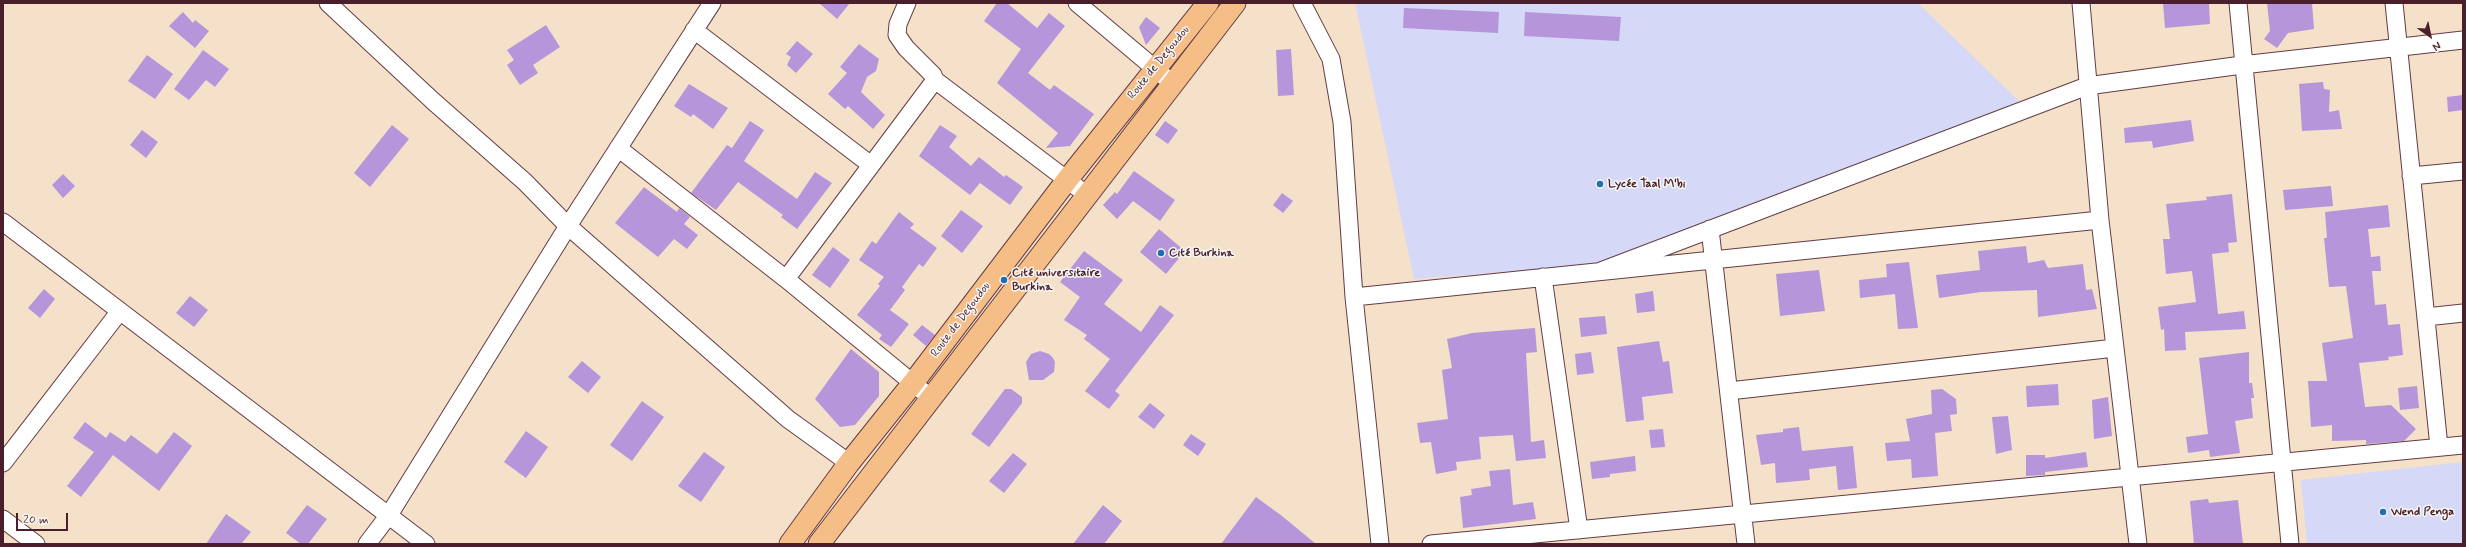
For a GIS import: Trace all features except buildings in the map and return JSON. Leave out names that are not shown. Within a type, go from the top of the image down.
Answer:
[{"type":"main road","name":"Route de Degoudou","points":[[790,544],[849,463],[913,383],[1067,180],[1154,68],[1208,3]]},
{"type":"main road","name":"Route de Degoudou","points":[[819,544],[1235,3]]},
{"type":"street","points":[[328,3],[433,102],[525,182],[568,226],[788,419],[849,463]]},
{"type":"street","points":[[367,544],[389,515],[568,226],[712,3]]},
{"type":"street","points":[[907,3],[898,24],[897,35],[906,48],[933,75],[935,80],[1087,195]]},
{"type":"street","points":[[1077,3],[1172,83]]},
{"type":"street","points":[[1302,3],[1330,59],[1342,122],[1354,297],[1380,544]]},
{"type":"street","points":[[2081,3],[2087,86],[2100,220],[2128,476],[2138,544]]},
{"type":"street","points":[[2238,3],[2242,64],[2290,544]]},
{"type":"street","points":[[2394,3],[2439,447]]},
{"type":"street","points":[[694,30],[871,166]]},
{"type":"street","points":[[1601,271],[2087,86],[2242,64],[2463,40]]},
{"type":"street","points":[[786,279],[935,80]]},
{"type":"street","points":[[618,148],[786,279],[931,398]]},
{"type":"street","points":[[2411,176],[2463,171]]},
{"type":"street","points":[[1354,297],[2100,220]]},
{"type":"street","points":[[3,222],[426,544]]},
{"type":"street","points":[[1710,229],[1746,544]]},
{"type":"street","points":[[1543,277],[1579,530]]},
{"type":"street","points":[[3,463],[120,311]]},
{"type":"street","points":[[2426,317],[2463,313]]},
{"type":"street","points":[[1729,391],[2115,348]]},
{"type":"street","points":[[1431,544],[2463,444]]},
{"type":"street","points":[[3,519],[36,544]]},
{"type":"shaded area","name":"Lycée Taal M'bi","points":[[1355,3],[1918,3],[2022,104],[1591,265],[1414,279]]},
{"type":"shaded area","name":"Wend Penga","points":[[2463,462],[2463,544],[2307,544],[2301,480]]},
{"type":"place","name":"Lycée Taal M'bi","points":[[1600,184]]},
{"type":"place","name":"Cité Burkina","points":[[1161,253]]},
{"type":"place","name":"Cité universitaire Burkina","points":[[1004,280]]},
{"type":"place","name":"Wend Penga","points":[[2383,512]]}]
